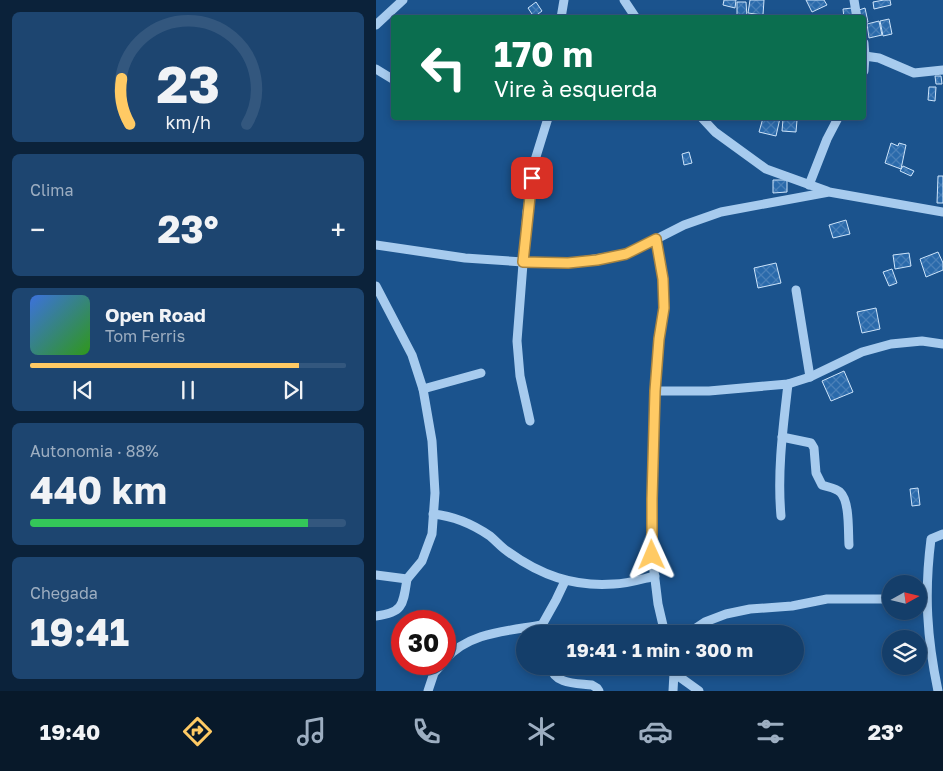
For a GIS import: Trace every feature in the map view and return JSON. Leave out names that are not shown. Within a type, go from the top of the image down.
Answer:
[{"type":"street","points":[[376,25],[403,0]]},
{"type":"street","points":[[562,15],[564,0]]},
{"type":"street","points":[[624,0],[634,15]]},
{"type":"street","points":[[854,0],[856,15]]},
{"type":"street","points":[[866,56],[879,58],[914,73],[943,70]]},
{"type":"street","points":[[376,69],[391,78]]},
{"type":"street","points":[[530,421],[520,376],[517,341],[523,262],[535,160],[547,120]]},
{"type":"street","points":[[704,120],[715,132],[766,168],[809,186],[829,192],[943,212]]},
{"type":"street","points":[[809,186],[827,139],[837,120]]},
{"type":"street","points":[[376,245],[465,258],[523,262],[568,263],[597,260],[626,254],[684,224],[721,212],[829,192]]},
{"type":"street","points":[[656,239],[663,279],[664,308],[659,339],[655,391],[652,555],[658,604],[663,625]]},
{"type":"street","points":[[376,286],[412,355],[423,389],[432,441],[435,494],[432,534],[422,561],[407,579],[405,593],[399,608],[394,613],[376,616]]},
{"type":"street","points":[[796,290],[810,377]]},
{"type":"street","points":[[655,391],[708,391],[788,384],[810,377],[862,352],[890,344],[922,341],[943,344]]},
{"type":"street","points":[[423,389],[481,373]]},
{"type":"street","points":[[781,516],[779,493],[782,437],[788,384]]},
{"type":"street","points":[[782,437],[811,443],[814,448],[816,473],[822,485],[839,491],[842,495],[846,507],[849,544]]},
{"type":"street","points":[[434,514],[442,515],[475,528],[523,562],[565,581],[586,584],[615,584],[655,576]]},
{"type":"street","points":[[926,575],[931,539],[943,534]]},
{"type":"street","points":[[376,574],[407,579]]},
{"type":"street","points":[[544,625],[565,581]]},
{"type":"street","points":[[700,625],[726,614],[750,609],[792,606],[826,599],[882,599]]},
{"type":"street","points":[[925,620],[938,691]]},
{"type":"street","points":[[456,652],[466,644],[486,634],[516,631]]},
{"type":"street","points":[[428,691],[433,675]]},
{"type":"street","points":[[554,675],[562,681],[592,685],[599,691]]},
{"type":"street","points":[[673,675],[673,691]]},
{"type":"street","points":[[679,675],[699,691]]},
{"type":"building","points":[[724,0],[736,0],[735,8],[723,5]]},
{"type":"building","points":[[750,0],[764,0],[763,15],[748,13]]},
{"type":"building","points":[[806,0],[824,0],[827,5],[812,12]]},
{"type":"building","points":[[890,0],[891,5],[874,9],[873,2]]},
{"type":"building","points":[[536,2],[542,11],[537,15],[533,15],[528,8]]},
{"type":"building","points":[[737,2],[746,2],[747,15],[737,15]]},
{"type":"building","points":[[852,8],[853,15],[844,15],[843,9]]},
{"type":"building","points":[[865,8],[868,22],[866,22],[866,15],[860,15],[859,10]]},
{"type":"building","points":[[889,19],[892,34],[883,36],[880,21]]},
{"type":"building","points":[[879,21],[882,35],[869,38],[867,24]]},
{"type":"building","points":[[935,76],[941,76],[942,84],[936,84]]},
{"type":"building","points":[[929,87],[936,87],[935,101],[928,100]]},
{"type":"building","points":[[762,120],[780,120],[776,136],[759,132]]},
{"type":"building","points":[[783,120],[797,120],[796,132],[782,131]]},
{"type":"building","points":[[891,143],[898,146],[899,143],[906,145],[901,169],[885,163]]},
{"type":"building","points":[[689,152],[692,163],[684,165],[682,154]]},
{"type":"building","points":[[903,166],[914,171],[911,176],[900,171]]},
{"type":"building","points":[[938,176],[943,176],[943,203],[937,203]]},
{"type":"building","points":[[773,180],[787,180],[787,192],[773,193]]},
{"type":"building","points":[[846,220],[850,234],[833,238],[829,225]]},
{"type":"building","points":[[938,252],[943,263],[943,270],[926,277],[920,259]]},
{"type":"building","points":[[909,253],[911,266],[895,269],[893,255]]},
{"type":"building","points":[[776,263],[781,283],[758,288],[754,268]]},
{"type":"building","points":[[892,269],[897,283],[889,286],[883,272]]},
{"type":"building","points":[[876,308],[880,329],[862,333],[857,312]]},
{"type":"building","points":[[844,371],[853,392],[831,401],[822,381]]},
{"type":"building","points":[[918,488],[920,505],[912,506],[910,489]]},
{"type":"route","points":[[532,178],[523,262],[568,263],[597,260],[626,254],[656,239],[663,279],[664,308],[659,339],[655,391],[652,555]]}]
